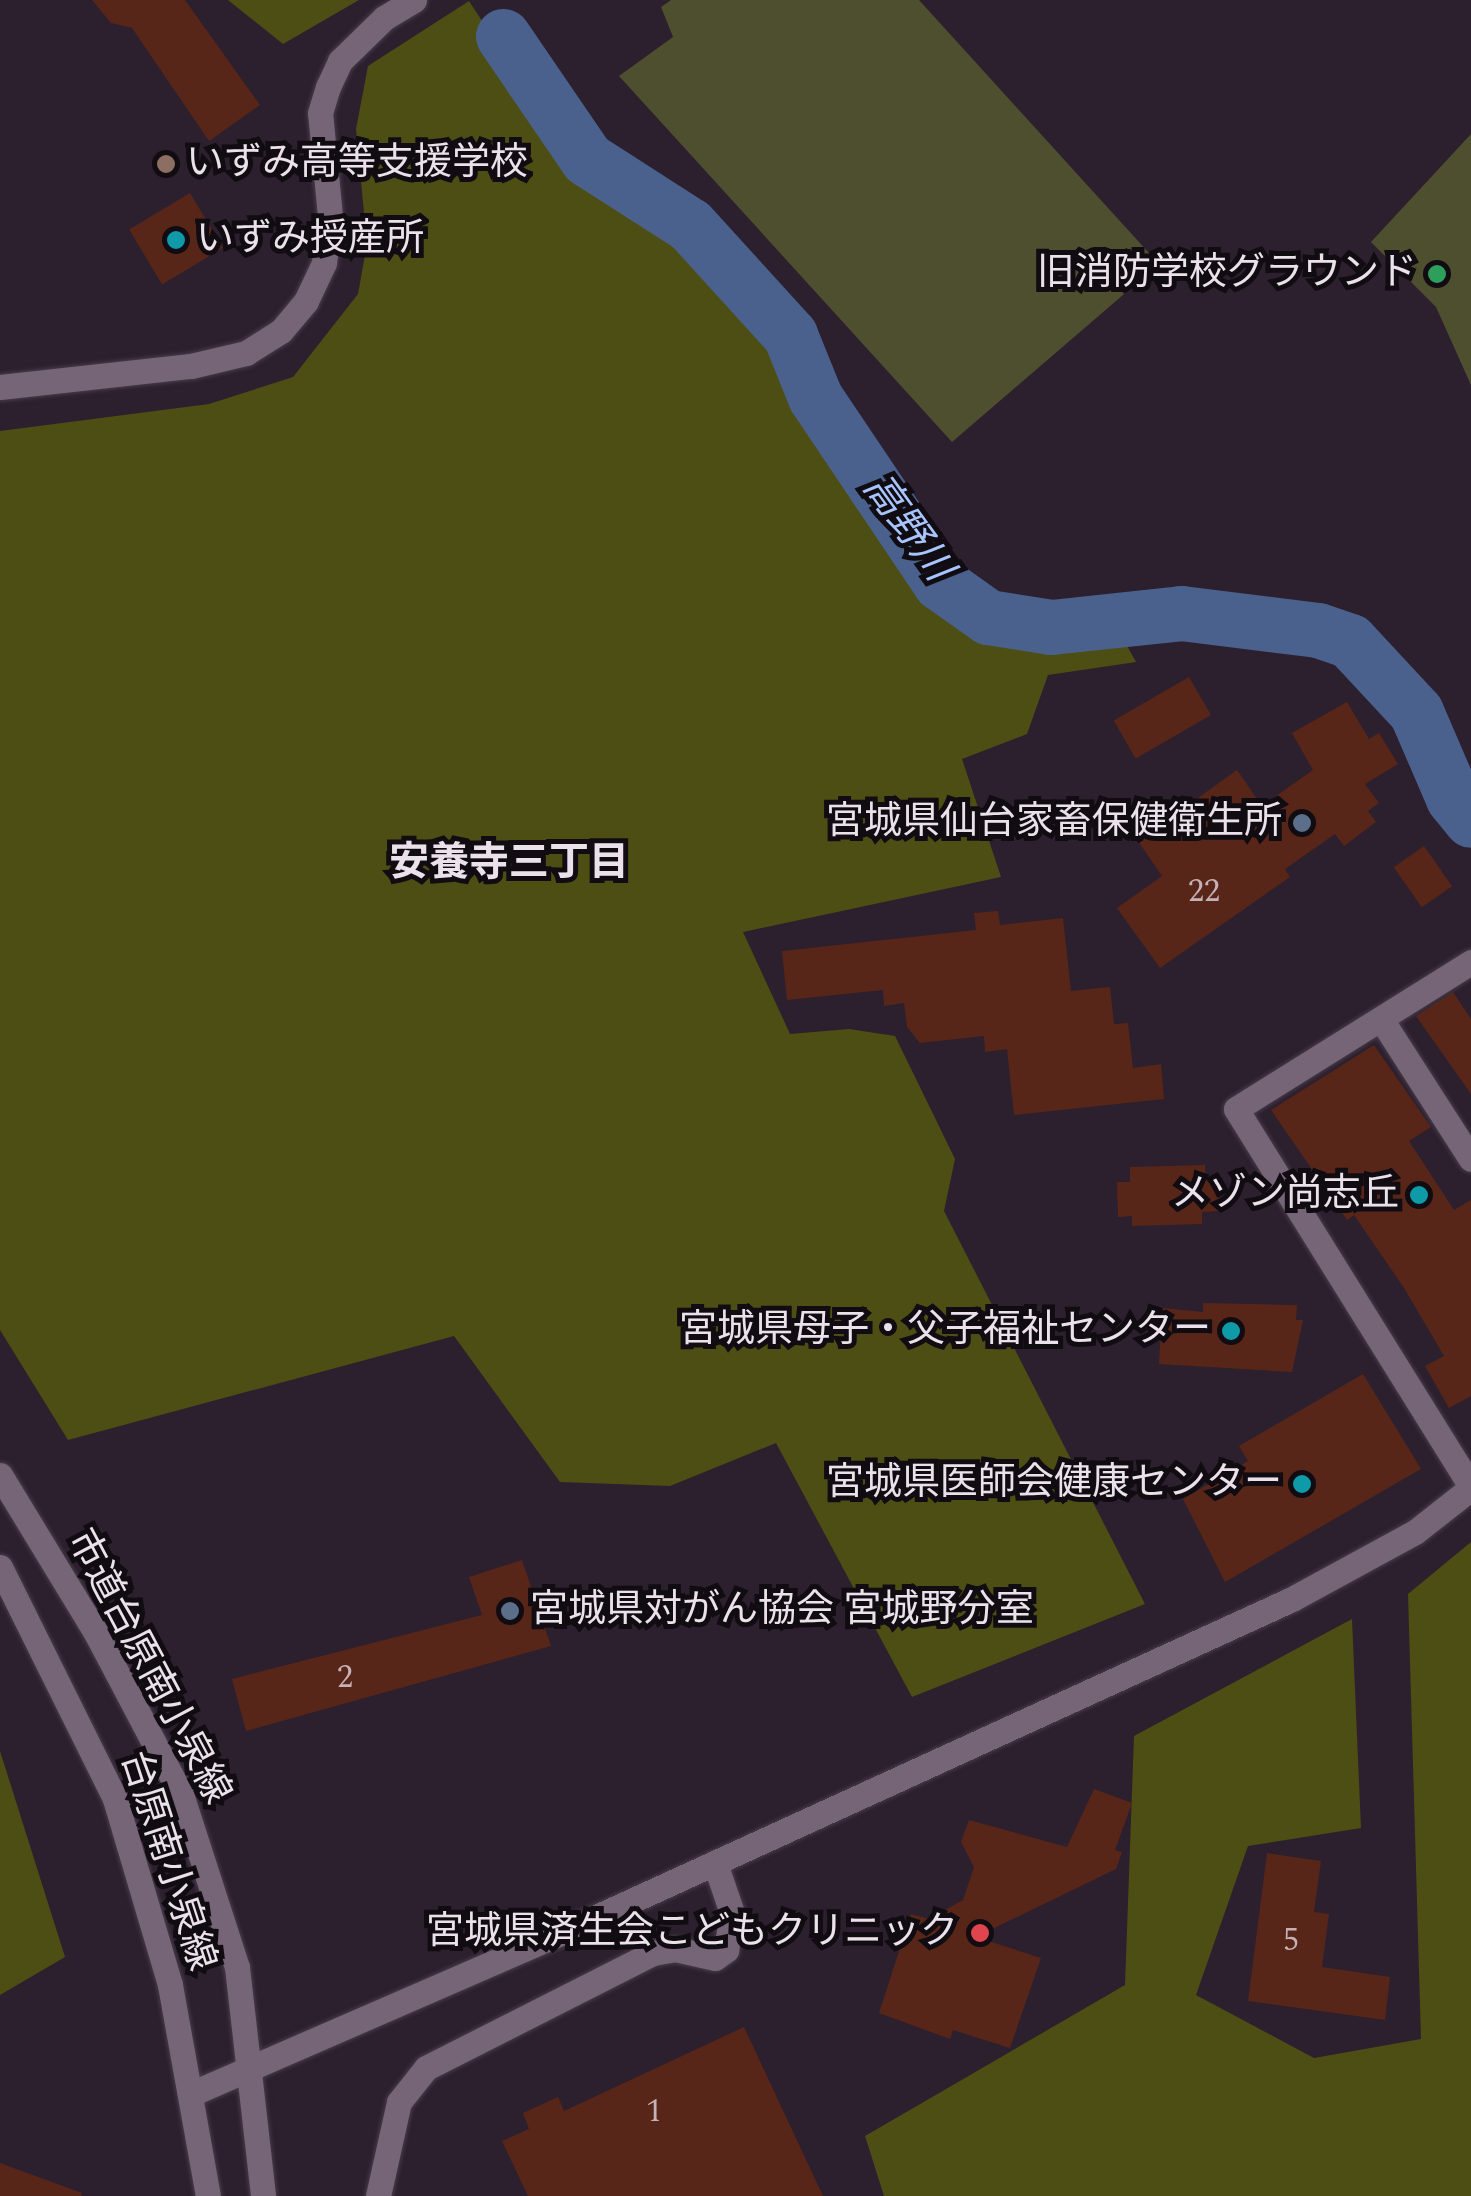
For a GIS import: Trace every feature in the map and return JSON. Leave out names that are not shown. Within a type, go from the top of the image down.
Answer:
[{"type":"street","points":[[0,387],[191,366],[246,353],[281,331],[306,301],[324,263],[330,216],[320,113],[328,87],[340,61],[384,18],[414,0]]},
{"type":"street","points":[[193,2093],[251,2071],[715,1863],[1292,1599],[1415,1532],[1471,1488],[1236,1109],[1471,962]]},
{"type":"street","points":[[1381,1019],[1471,1160]]},
{"type":"street","name":"市道台原南小泉線","points":[[0,1476],[96,1632],[181,1794],[237,1967],[263,2196]]},
{"type":"street","name":"台原南小泉線","points":[[0,1568],[116,1799],[170,1985],[193,2093],[208,2196]]},
{"type":"street","points":[[378,2196],[398,2102],[426,2068],[653,1953],[675,1949],[715,1958],[726,1950],[732,1913],[715,1863]]},
{"type":"green space","points":[[671,0],[919,0],[1159,264],[952,442],[619,76],[673,37],[661,7]]},
{"type":"green space","name":"旧消防学校グラウンド","points":[[1471,134],[1471,385],[1436,307],[1371,242]]},
{"type":"shaded area","points":[[228,0],[359,0],[283,44]]},
{"type":"shaded area","points":[[469,1],[573,161],[679,237],[809,403],[938,589],[988,625],[1043,637],[1116,626],[1136,662],[1048,675],[1027,734],[962,759],[1001,877],[743,932],[790,1034],[849,1029],[895,1036],[955,1159],[944,1211],[1145,1604],[912,1697],[776,1443],[670,1486],[560,1482],[454,1336],[68,1440],[0,1330],[0,431],[209,404],[293,377],[358,294],[367,244],[356,129],[368,66]]},
{"type":"shaded area","points":[[1471,1542],[1471,2196],[884,2196],[865,2136],[1125,1985],[1134,1736],[1352,1619],[1361,1828],[1248,1846],[1196,1995],[1314,2058],[1421,2039],[1408,1594]]},
{"type":"shaded area","points":[[0,1751],[65,1957],[0,1995]]},
{"type":"building","points":[[92,0],[185,0],[260,105],[209,141],[132,28],[111,23]]},
{"type":"building","name":"いずみ授産所","points":[[190,193],[223,248],[162,284],[129,230]]},
{"type":"building","points":[[1189,677],[1211,715],[1136,759],[1114,720]]},
{"type":"building","points":[[1347,702],[1369,739],[1379,733],[1398,764],[1365,784],[1379,803],[1368,811],[1376,822],[1344,846],[1335,834],[1285,869],[1290,877],[1160,968],[1117,908],[1162,876],[1138,841],[1237,770],[1262,806],[1313,770],[1292,733]]},
{"type":"building","points":[[1424,846],[1452,886],[1422,907],[1394,867]]},
{"type":"building","points":[[998,911],[1000,925],[1063,918],[1071,991],[1110,987],[1114,1024],[1128,1023],[1133,1068],[1161,1064],[1164,1099],[1014,1115],[1007,1049],[985,1052],[984,1036],[920,1043],[907,1027],[904,1003],[884,1006],[883,990],[787,1000],[782,951],[976,930],[974,913]]},
{"type":"building","points":[[1453,992],[1471,1019],[1471,1094],[1416,1016]]},
{"type":"building","points":[[1374,1045],[1431,1127],[1409,1141],[1454,1210],[1471,1200],[1471,1396],[1449,1408],[1425,1366],[1444,1356],[1404,1288],[1354,1215],[1347,1220],[1271,1110]]},
{"type":"building","points":[[1205,1165],[1205,1177],[1218,1176],[1219,1211],[1202,1212],[1202,1224],[1132,1226],[1132,1216],[1118,1217],[1117,1182],[1130,1182],[1130,1167]]},
{"type":"building","name":"宮城県母子・父子福祉センター","points":[[1203,1303],[1297,1305],[1296,1320],[1303,1320],[1292,1372],[1159,1364],[1162,1308],[1203,1312]]},
{"type":"building","name":"宮城県医師会健康センター","points":[[1363,1374],[1421,1469],[1225,1582],[1183,1499],[1248,1461],[1239,1446]]},
{"type":"building","points":[[522,1560],[551,1646],[246,1731],[232,1679],[482,1615],[469,1577]]},
{"type":"building","points":[[1094,1789],[1132,1803],[1115,1850],[1122,1852],[1116,1869],[976,1937],[1041,1958],[1010,2048],[953,2030],[950,2039],[879,2013],[911,1914],[929,1919],[963,1900],[974,1867],[961,1842],[969,1820],[1067,1847]]},
{"type":"building","points":[[1267,1853],[1321,1861],[1314,1912],[1329,1914],[1322,1967],[1390,1977],[1385,2020],[1248,2001]]},
{"type":"building","points":[[744,2027],[823,2196],[528,2196],[502,2141],[529,2129],[523,2113],[558,2097],[564,2111]]},
{"type":"building","points":[[0,2163],[82,2193],[81,2196],[0,2196]]},
{"type":"waterway","name":"高野川","points":[[503,36],[587,159],[690,225],[790,335],[815,397],[940,583],[988,617],[1051,627],[1181,613],[1318,630],[1350,641],[1416,712],[1453,798],[1471,820]]},
{"type":"place","name":"いずみ高等支援学校","points":[[166,164]]},
{"type":"place","name":"いずみ授産所","points":[[176,240]]},
{"type":"place","name":"旧消防学校グラウンド","points":[[1437,274]]},
{"type":"place","name":"宮城県仙台家畜保健衛生所","points":[[1302,823]]},
{"type":"place","name":"メゾン尚志丘","points":[[1419,1195]]},
{"type":"place","name":"宮城県母子・父子福祉センター","points":[[1231,1331]]},
{"type":"place","name":"宮城県医師会健康センター","points":[[1302,1484]]},
{"type":"place","name":"宮城県対がん協会 宮城野分室","points":[[510,1611]]},
{"type":"place","name":"宮城県済生会こどもクリニック","points":[[980,1933]]},
{"type":"district","name":"安養寺三丁目","points":[[509,864]]}]
